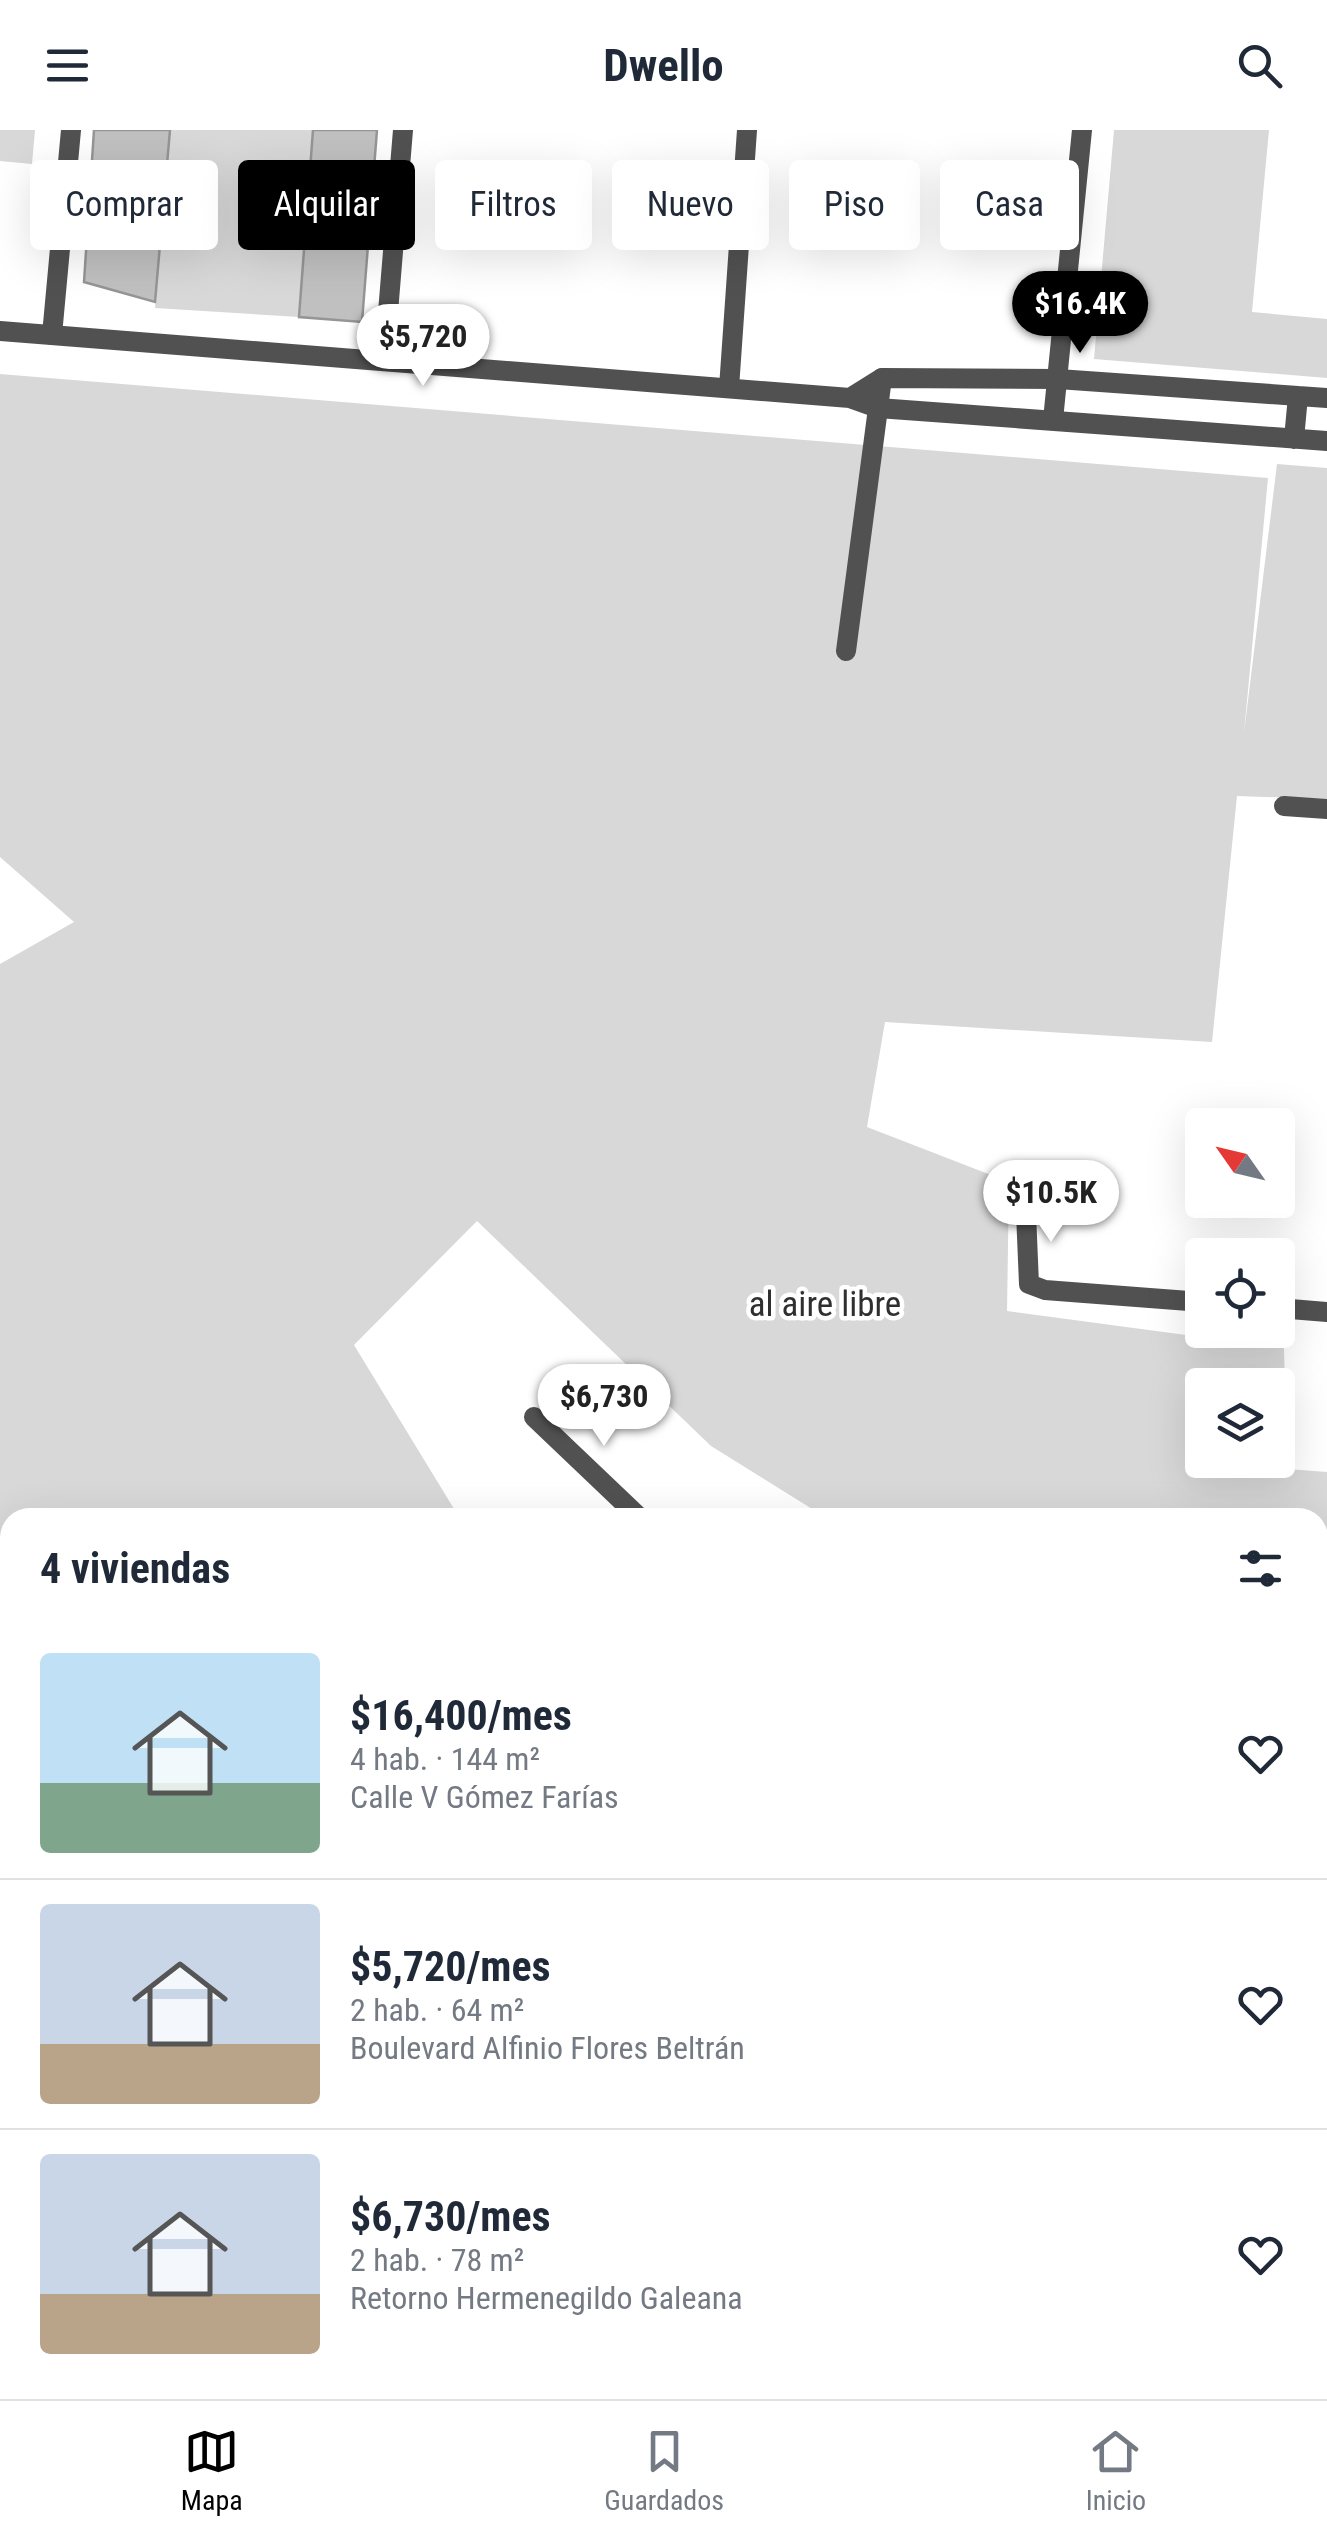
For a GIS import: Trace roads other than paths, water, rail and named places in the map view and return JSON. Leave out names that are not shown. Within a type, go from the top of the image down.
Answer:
[{"type":"street","points":[[52,336],[71,130]]},
{"type":"street","points":[[384,361],[403,130]]},
{"type":"street","points":[[730,388],[747,130]]},
{"type":"street","points":[[1052,420],[1082,130]]},
{"type":"street","points":[[0,331],[850,398],[878,408],[1327,442]]},
{"type":"street","points":[[850,398],[882,378],[1058,379],[1327,398]]},
{"type":"street","points":[[846,651],[882,378]]},
{"type":"street","points":[[1294,439],[1298,396]]},
{"type":"street","points":[[1284,806],[1327,809]]},
{"type":"street","points":[[1026,1213],[1029,1284],[1045,1290],[1185,1301]]},
{"type":"street","points":[[1295,1309],[1327,1312]]},
{"type":"street","points":[[534,1417],[630,1508]]},
{"type":"park label","name":"al aire libre","points":[[825,1304]]}]
